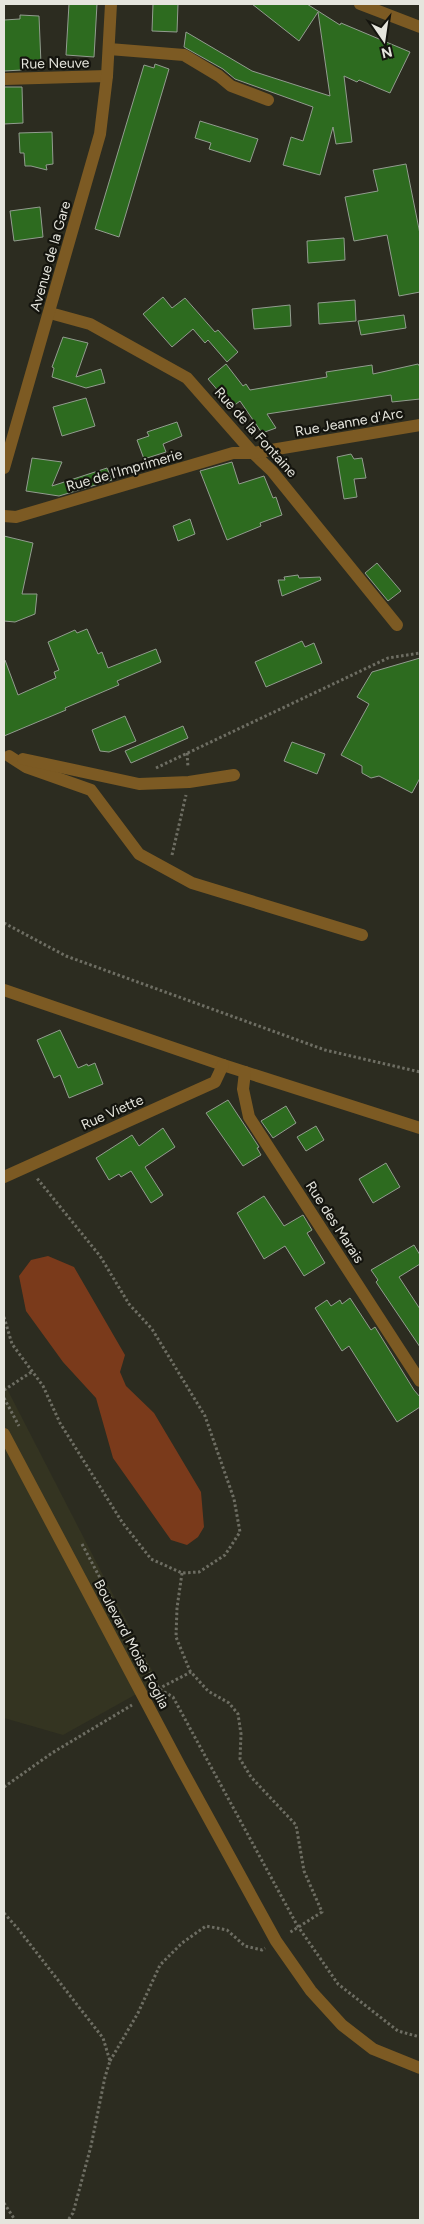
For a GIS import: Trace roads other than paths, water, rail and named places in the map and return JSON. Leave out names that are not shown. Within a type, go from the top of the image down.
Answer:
[{"type":"street","name":"Avenue de la Gare","points":[[4,468],[100,134],[107,76],[111,4]]},
{"type":"street","points":[[360,4],[420,27]]},
{"type":"street","points":[[109,49],[184,56],[219,76],[231,86],[268,100]]},
{"type":"street","name":"Rue Neuve","points":[[4,79],[107,76]]},
{"type":"street","name":"Rue de la Fontaine","points":[[50,313],[90,324],[187,378],[253,453],[272,471],[398,625]]},
{"type":"street","name":"Rue Jeanne d'Arc","points":[[253,453],[420,425]]},
{"type":"street","name":"Rue de l'Imprimerie","points":[[4,516],[16,517],[233,453],[253,453]]},
{"type":"street","points":[[6,756],[139,784],[189,782],[234,775]]},
{"type":"street","points":[[6,756],[26,767],[91,790],[139,854],[192,883],[362,935]]},
{"type":"street","points":[[4,990],[246,1072],[420,1128]]},
{"type":"street","name":"Rue Viette","points":[[4,1177],[215,1082],[223,1064]]},
{"type":"street","name":"Rue des Marais","points":[[246,1072],[243,1089],[249,1117],[420,1381]]},
{"type":"street","name":"Boulevard Moise Foglia","points":[[4,1434],[143,1697],[276,1941],[311,1991],[342,2025],[372,2049],[420,2068]]}]
